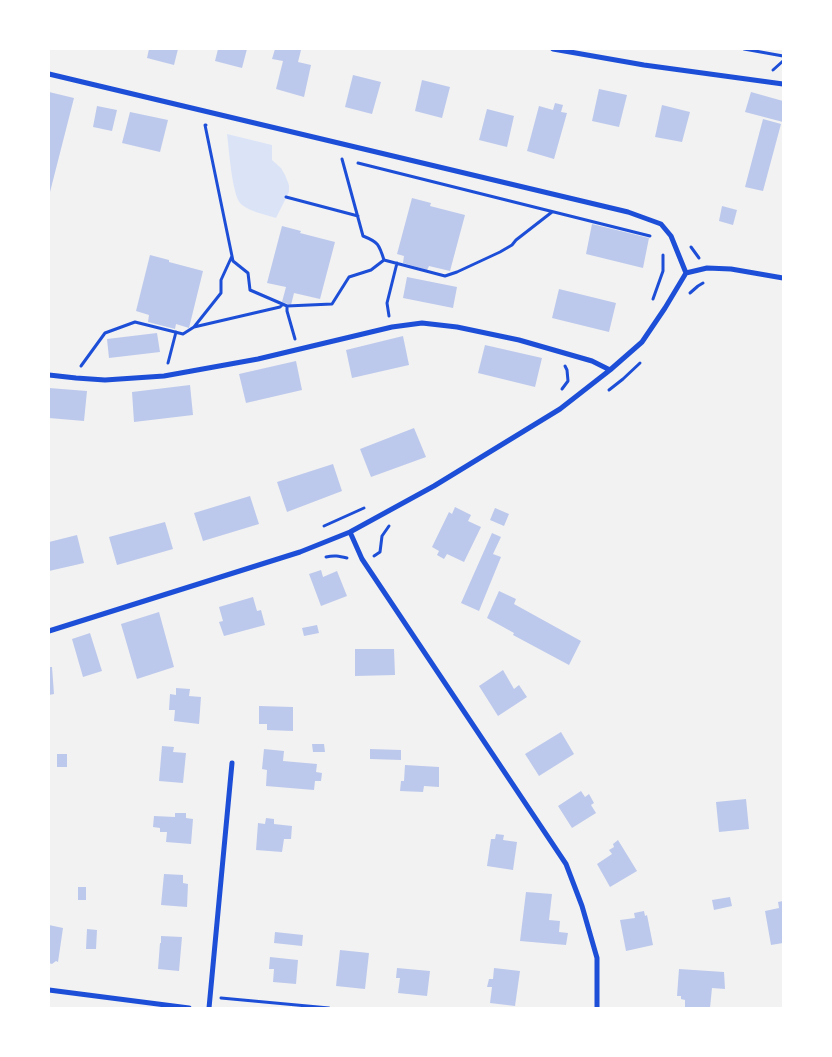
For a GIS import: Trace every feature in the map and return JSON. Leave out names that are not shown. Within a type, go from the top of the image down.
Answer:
[{"type":"street","points":[[553,49],[644,65],[783,84]]},
{"type":"street","points":[[49,74],[628,212],[661,224],[671,236],[686,273]]},
{"type":"street","points":[[49,631],[300,552],[350,532],[434,486],[560,409],[610,370],[642,342],[686,273],[707,268],[731,269],[783,278]]},
{"type":"street","points":[[49,375],[105,380],[164,376],[258,359],[392,327],[422,323],[519,340],[592,361],[610,370]]},
{"type":"street","points":[[350,532],[362,559],[566,864],[582,906],[598,958],[597,1008]]},
{"type":"street","points":[[209,1008],[232,763]]},
{"type":"street","points":[[49,990],[189,1008]]},
{"type":"path","points":[[744,49],[783,56]]},
{"type":"path","points":[[214,127],[206,125],[233,261],[248,274],[250,290],[287,306],[332,304],[349,277],[371,270],[384,260]]},
{"type":"path","points":[[334,157],[652,236]]},
{"type":"path","points":[[342,159],[363,236],[375,241],[381,248],[384,260]]},
{"type":"path","points":[[286,197],[358,216]]},
{"type":"path","points":[[384,260],[445,276],[512,245],[552,212]]},
{"type":"path","points":[[651,306],[663,271],[664,260],[662,250]]},
{"type":"path","points":[[76,378],[79,368],[105,333],[135,322],[183,334],[194,327],[221,293],[221,280],[232,256]]},
{"type":"path","points":[[392,327],[387,303],[397,263]]},
{"type":"path","points":[[194,327],[282,305]]},
{"type":"path","points":[[287,306],[297,349]]},
{"type":"path","points":[[164,376],[176,332]]},
{"type":"path","points":[[561,360],[567,370],[568,381],[561,391]]},
{"type":"path","points":[[317,530],[365,507]]},
{"type":"shaded area","points":[[227,134],[272,145],[272,160],[281,168],[289,185],[289,192],[276,218],[243,206],[237,198]]},
{"type":"building","points":[[149,49],[178,49],[174,65],[147,58]]},
{"type":"building","points":[[218,49],[247,49],[242,68],[215,61]]},
{"type":"building","points":[[275,49],[301,50],[298,62],[311,65],[304,97],[276,89],[283,61],[272,59]]},
{"type":"building","points":[[353,75],[381,82],[372,114],[345,107]]},
{"type":"building","points":[[422,80],[450,87],[442,118],[415,111]]},
{"type":"building","points":[[599,89],[627,95],[619,127],[592,121]]},
{"type":"building","points":[[49,92],[74,98],[49,196]]},
{"type":"building","points":[[751,92],[783,101],[783,122],[745,112]]},
{"type":"building","points":[[555,103],[563,105],[561,112],[567,113],[554,159],[527,151],[539,106],[553,110]]},
{"type":"building","points":[[662,105],[690,112],[682,142],[655,137]]},
{"type":"building","points":[[97,106],[117,110],[112,131],[93,127]]},
{"type":"building","points":[[487,109],[514,116],[507,147],[479,140]]},
{"type":"building","points":[[130,112],[168,120],[160,152],[122,143]]},
{"type":"building","points":[[763,119],[781,124],[763,191],[745,187]]},
{"type":"building","points":[[412,198],[431,203],[430,206],[465,215],[450,271],[429,266],[427,270],[403,263],[404,256],[397,254]]},
{"type":"building","points":[[722,206],[737,210],[733,225],[719,221]]},
{"type":"building","points":[[592,224],[649,238],[643,268],[586,254]]},
{"type":"building","points":[[282,226],[335,242],[320,299],[294,293],[291,305],[282,302],[286,287],[267,283]]},
{"type":"building","points":[[150,255],[203,271],[189,328],[176,324],[175,329],[148,322],[149,315],[136,311]]},
{"type":"building","points":[[407,277],[457,287],[453,308],[403,298]]},
{"type":"building","points":[[559,289],[616,303],[609,332],[552,318]]},
{"type":"building","points":[[157,333],[160,352],[109,358],[107,339]]},
{"type":"building","points":[[403,336],[409,365],[352,378],[346,350]]},
{"type":"building","points":[[485,345],[542,358],[535,387],[478,373]]},
{"type":"building","points":[[296,361],[302,390],[246,403],[239,374]]},
{"type":"building","points":[[190,385],[193,415],[134,422],[132,392]]},
{"type":"building","points":[[49,388],[87,391],[84,421],[49,418]]},
{"type":"building","points":[[414,428],[426,457],[371,477],[360,449]]},
{"type":"building","points":[[333,464],[342,491],[287,512],[277,482]]},
{"type":"building","points":[[250,496],[259,524],[203,541],[194,513]]},
{"type":"building","points":[[455,507],[471,515],[468,521],[481,527],[464,562],[447,554],[444,559],[437,555],[439,551],[432,547],[449,512],[452,514]]},
{"type":"building","points":[[495,508],[509,514],[504,526],[490,520]]},
{"type":"building","points":[[165,522],[173,549],[117,565],[109,537]]},
{"type":"building","points":[[492,533],[501,537],[493,554],[501,557],[479,611],[461,603]]},
{"type":"building","points":[[77,535],[84,563],[49,571],[49,542]]},
{"type":"building","points":[[321,570],[323,577],[337,571],[347,596],[321,606],[309,574]]},
{"type":"building","points":[[499,591],[516,599],[514,604],[581,641],[569,665],[513,635],[514,633],[487,618]]},
{"type":"building","points":[[253,597],[257,611],[261,610],[265,625],[224,636],[219,622],[223,621],[219,607]]},
{"type":"building","points":[[159,612],[174,667],[137,679],[121,624]]},
{"type":"building","points":[[317,625],[319,633],[304,636],[302,628]]},
{"type":"building","points":[[90,633],[102,671],[83,677],[72,639]]},
{"type":"building","points":[[355,649],[394,649],[395,675],[355,676]]},
{"type":"building","points":[[49,667],[52,667],[54,694],[49,695]]},
{"type":"building","points":[[503,670],[514,689],[519,685],[527,697],[498,716],[479,686]]},
{"type":"building","points":[[176,688],[190,689],[189,696],[201,697],[199,724],[174,721],[175,710],[169,710],[170,694],[176,695]]},
{"type":"building","points":[[259,706],[293,707],[293,731],[267,730],[267,724],[259,724]]},
{"type":"building","points":[[561,732],[574,754],[539,776],[525,754]]},
{"type":"building","points":[[312,744],[324,744],[325,752],[313,752]]},
{"type":"building","points":[[162,746],[174,747],[173,752],[186,753],[183,783],[159,781]]},
{"type":"building","points":[[264,749],[284,751],[283,761],[317,764],[316,772],[322,773],[321,781],[315,781],[314,790],[266,786],[267,770],[262,769]]},
{"type":"building","points":[[370,749],[401,750],[401,760],[370,759]]},
{"type":"building","points":[[57,754],[67,754],[67,767],[57,767]]},
{"type":"building","points":[[405,765],[439,767],[439,787],[424,786],[423,792],[400,791],[401,781],[404,781]]},
{"type":"building","points":[[581,791],[585,797],[589,794],[594,803],[591,805],[596,813],[572,828],[558,806]]},
{"type":"building","points":[[746,799],[749,829],[719,832],[716,802]]},
{"type":"building","points":[[175,813],[186,813],[186,818],[193,819],[191,844],[166,842],[167,832],[160,832],[160,828],[153,827],[154,816],[175,817]]},
{"type":"building","points":[[266,818],[274,819],[274,824],[292,826],[291,839],[284,839],[282,852],[256,850],[258,823],[265,824]]},
{"type":"building","points":[[496,834],[504,835],[503,840],[517,842],[513,870],[487,866],[491,839],[495,839]]},
{"type":"building","points":[[618,840],[637,871],[610,887],[597,864],[612,854],[609,850],[614,847],[613,844]]},
{"type":"building","points":[[164,874],[183,875],[183,883],[188,884],[187,907],[161,905]]},
{"type":"building","points":[[78,887],[86,887],[86,900],[78,900]]},
{"type":"building","points":[[526,892],[552,894],[549,920],[560,921],[559,932],[568,933],[566,945],[520,941]]},
{"type":"building","points":[[730,897],[732,906],[714,910],[712,900]]},
{"type":"building","points":[[783,901],[783,943],[771,945],[765,911],[779,908],[778,902]]},
{"type":"building","points":[[644,911],[645,916],[647,915],[653,945],[626,951],[620,920],[635,918],[634,913]]},
{"type":"building","points":[[49,925],[63,928],[58,962],[56,961],[52,964],[49,963]]},
{"type":"building","points":[[87,929],[97,930],[96,949],[86,949]]},
{"type":"building","points":[[275,932],[303,935],[302,946],[274,943]]},
{"type":"building","points":[[161,936],[182,937],[179,971],[158,969]]},
{"type":"building","points":[[340,950],[369,953],[365,989],[336,986]]},
{"type":"building","points":[[270,957],[298,960],[296,984],[273,982],[274,969],[269,969]]},
{"type":"building","points":[[397,968],[430,971],[427,996],[398,993],[400,978],[396,978]]},
{"type":"building","points":[[494,968],[520,971],[515,1006],[490,1003],[492,987],[487,987],[489,979],[493,979]]},
{"type":"building","points":[[679,969],[724,972],[725,989],[712,988],[710,1008],[685,1008],[685,1000],[681,999],[681,996],[677,996]]}]
